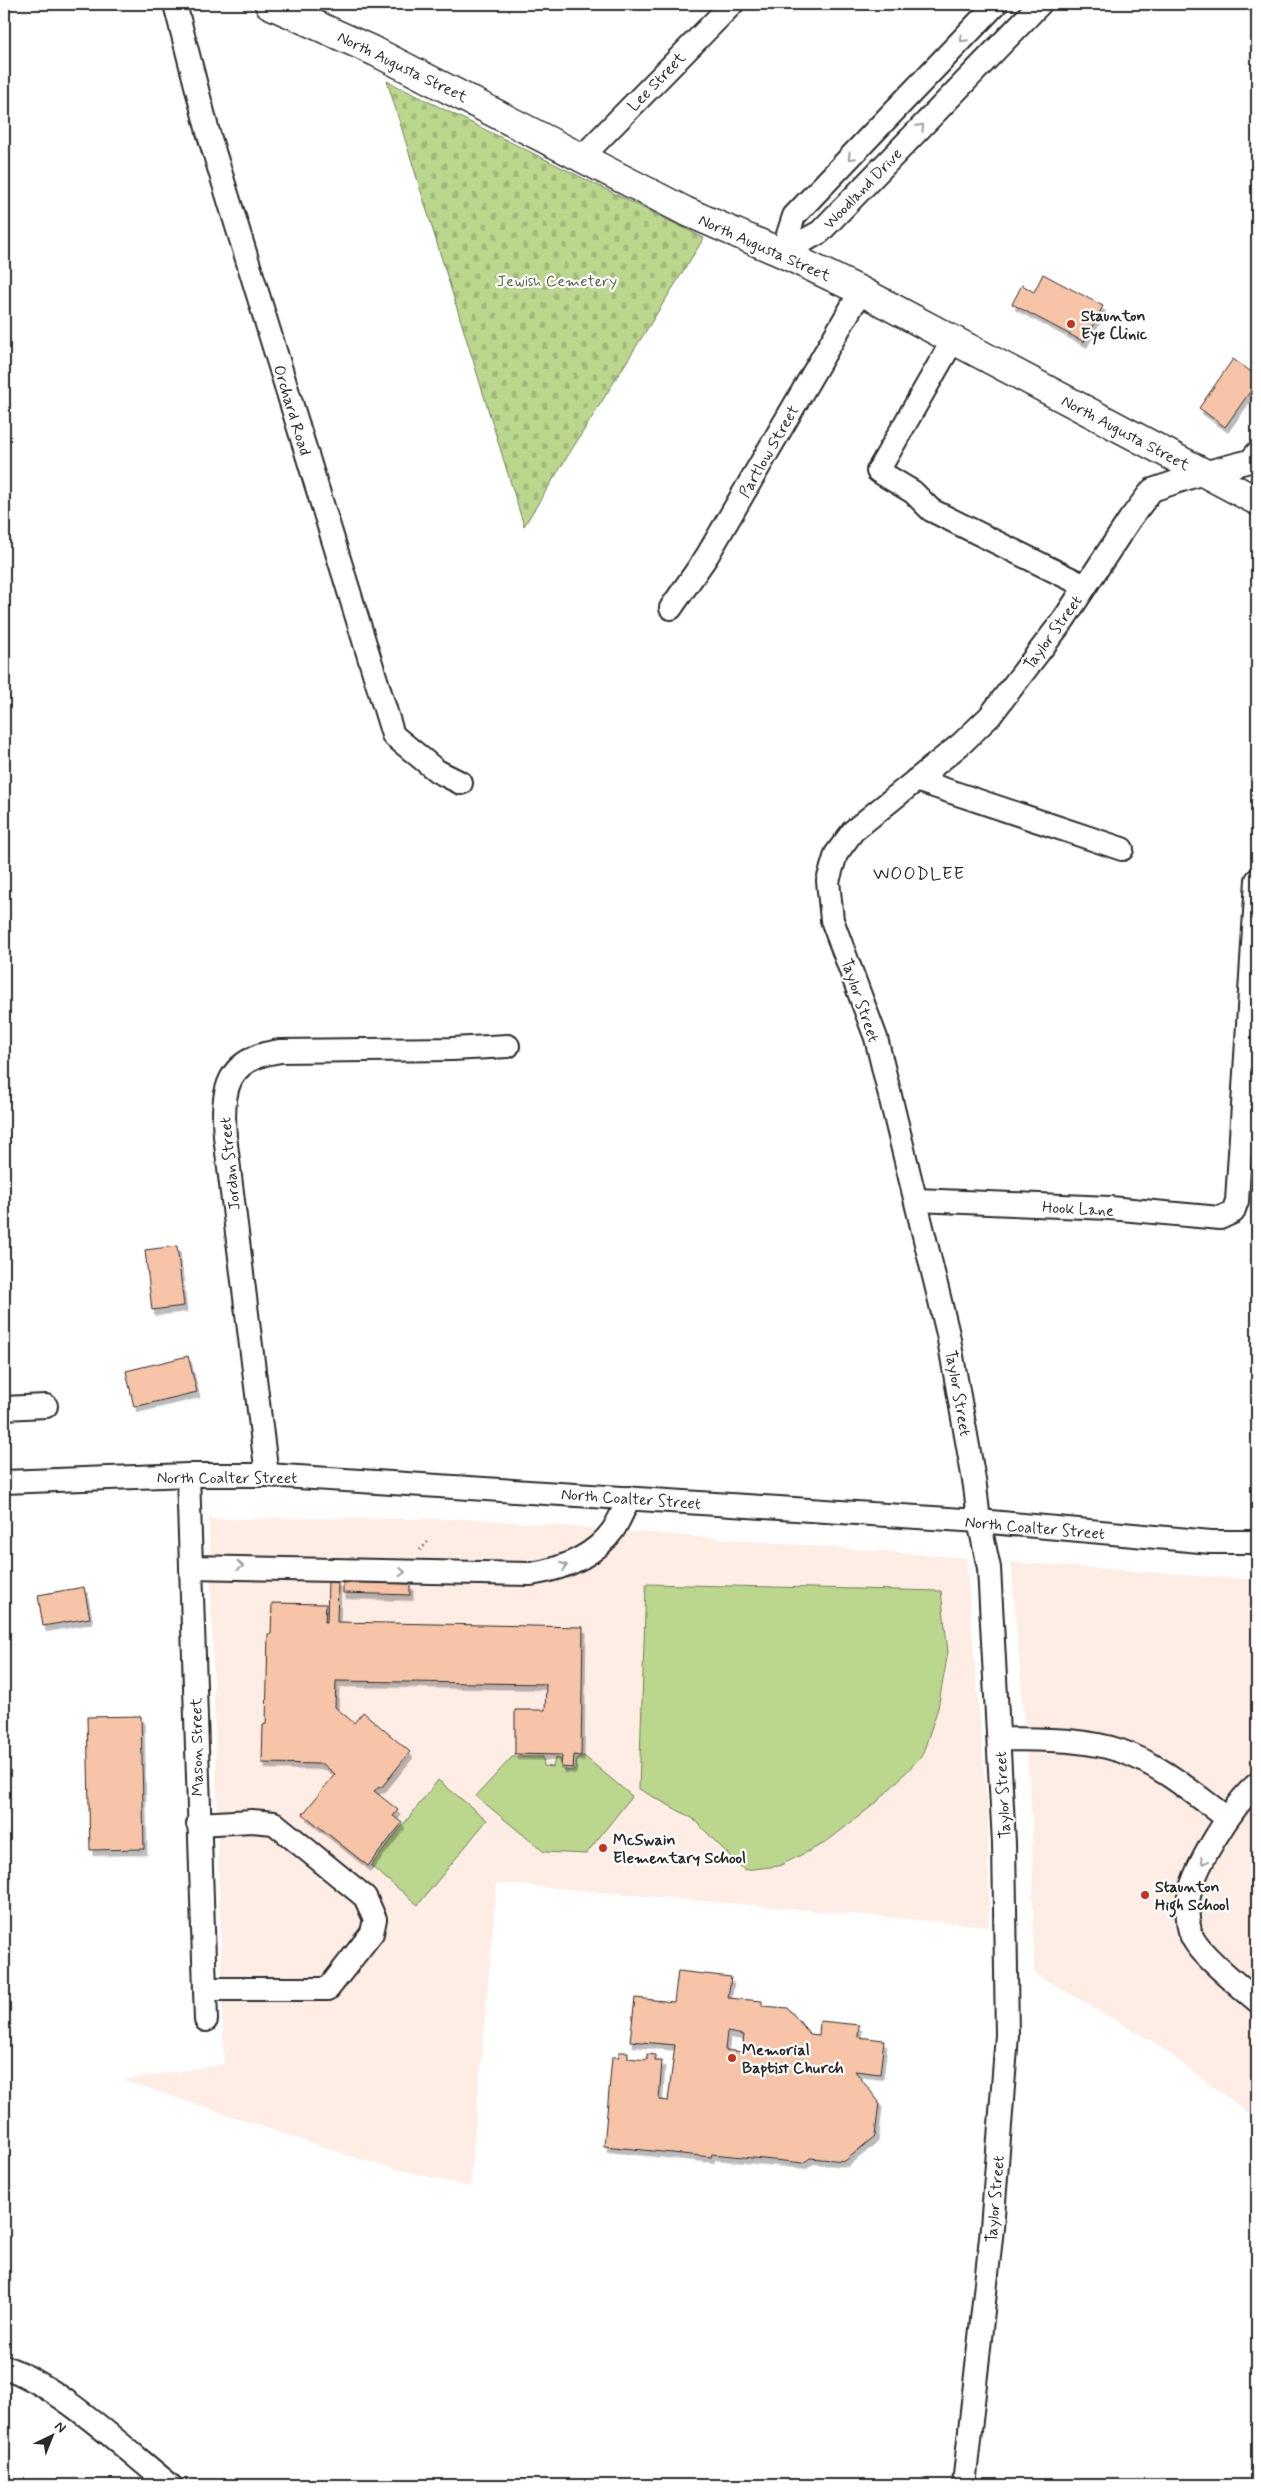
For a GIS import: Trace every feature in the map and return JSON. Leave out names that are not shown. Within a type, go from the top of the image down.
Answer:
[{"type":"main road","name":"North Augusta Street","points":[[269,4],[376,52],[685,211],[782,253],[861,291],[1110,421],[1257,501]]},
{"type":"street","name":"Orchard Road","points":[[174,4],[208,132],[393,735],[437,771],[461,782]]},
{"type":"street","name":"Lee Street","points":[[581,158],[732,4]]},
{"type":"street","name":"Woodland Drive","points":[[782,253],[794,216],[996,4]]},
{"type":"street","name":"Woodland Drive","points":[[782,253],[820,232],[1040,4]]},
{"type":"street","name":"Partlow Street","points":[[671,608],[707,556],[861,291]]},
{"type":"street","points":[[953,340],[878,471],[913,492],[931,510],[1085,586]]},
{"type":"street","name":"Taylor Street","points":[[964,2485],[992,2228],[1007,2035],[1005,1853],[989,1568],[979,1521],[975,1486],[948,1334],[876,1038],[832,920],[828,888],[833,861],[845,840],[870,816],[962,743],[990,716],[1064,619],[1130,519],[1152,490],[1203,473],[1250,461],[1257,453]]},
{"type":"street","points":[[916,780],[1122,850]]},
{"type":"street","name":"Hook Lane","points":[[916,1200],[1110,1208],[1220,1218],[1230,1215],[1236,1207],[1245,1091],[1249,984],[1257,880]]},
{"type":"street","name":"Jordan Street","points":[[267,1475],[224,1136],[222,1108],[226,1091],[232,1078],[252,1058],[262,1053],[508,1046]]},
{"type":"street","points":[[4,1408],[46,1406]]},
{"type":"street","name":"North Coalter Street","points":[[4,1482],[188,1475],[267,1475],[979,1521],[1210,1542],[1257,1542]]},
{"type":"street","name":"Mason Street","points":[[188,1475],[198,1824],[206,2020]]},
{"type":"street","points":[[191,1566],[531,1574],[562,1567],[581,1558],[597,1547],[614,1529],[629,1498]]},
{"type":"street","points":[[1000,1739],[1061,1741],[1090,1744],[1120,1751],[1146,1762],[1174,1779],[1227,1818]]},
{"type":"street","points":[[1257,1784],[1245,1794],[1227,1818],[1198,1872],[1187,1903],[1191,1935],[1210,1960],[1257,2001]]},
{"type":"street","points":[[198,1824],[252,1820],[274,1823],[365,1897],[375,1919],[372,1933],[328,1990],[205,1989]]},
{"type":"street","points":[[4,2367],[37,2382],[89,2420],[170,2485]]},
{"type":"shaded area","name":"McSwain Elementary School","points":[[209,1519],[476,1519],[966,1558],[988,1813],[989,1926],[497,1883],[470,2187],[366,2161],[123,2080],[224,2064]]},
{"type":"shaded area","name":"Staunton High School","points":[[1011,1562],[1257,1580],[1257,2120],[1155,2043],[1034,1973],[1032,1817]]},
{"type":"green space","name":"Jewish Cemetery","points":[[387,81],[704,238],[524,526]]},
{"type":"green space","points":[[646,1584],[941,1591],[948,1652],[938,1708],[922,1756],[877,1802],[825,1843],[779,1866],[744,1870],[692,1818],[639,1789]]},
{"type":"green space","points":[[584,1756],[632,1796],[586,1854],[544,1852],[476,1796],[512,1757],[543,1757],[544,1766],[553,1767],[555,1758],[560,1759],[561,1768],[569,1771],[576,1769],[577,1758]]},
{"type":"green space","points":[[438,1780],[487,1820],[418,1905],[371,1866]]},
{"type":"building","name":"Staunton Eye Clinic","points":[[1043,274],[1103,306],[1084,342],[1012,304],[1022,285],[1034,292]]},
{"type":"building","points":[[1233,359],[1257,376],[1257,382],[1225,427],[1199,408]]},
{"type":"building","points":[[177,1246],[184,1306],[152,1310],[145,1250]]},
{"type":"building","points":[[188,1356],[197,1392],[134,1407],[126,1371]]},
{"type":"building","points":[[328,1581],[338,1582],[337,1622],[583,1627],[581,1756],[574,1755],[573,1768],[561,1767],[562,1755],[515,1754],[515,1710],[545,1710],[546,1684],[336,1681],[335,1707],[354,1723],[363,1712],[410,1752],[381,1788],[379,1787],[374,1791],[398,1810],[393,1816],[402,1823],[368,1866],[303,1814],[335,1774],[323,1764],[262,1763],[263,1725],[266,1724],[268,1634],[271,1634],[272,1603],[326,1604],[325,1622],[327,1622]]},
{"type":"building","points":[[343,1582],[410,1584],[410,1595],[343,1593]]},
{"type":"building","points":[[84,1587],[90,1618],[43,1626],[38,1595]]},
{"type":"building","points":[[141,1716],[144,1849],[90,1850],[87,1717]]},
{"type":"building","points":[[678,1971],[731,1977],[728,1998],[762,2001],[762,2006],[788,2008],[810,2034],[819,2035],[820,2021],[859,2025],[858,2037],[884,2040],[880,2074],[855,2071],[879,2102],[875,2136],[845,2161],[810,2158],[804,2163],[712,2154],[711,2157],[604,2146],[612,2057],[619,2057],[619,2052],[628,2052],[628,2058],[647,2060],[647,2054],[655,2055],[655,2061],[662,2061],[659,2100],[668,2101],[675,2045],[630,2041],[635,1998],[674,2002]],"holes":[[[727,2032],[744,2035],[742,2052],[725,2050]]]},
{"type":"place","name":"Staunton Eye Clinic","points":[[1071,324]]},
{"type":"place","name":"McSwain Elementary School","points":[[603,1848]]},
{"type":"place","name":"Staunton High School","points":[[1145,1895]]},
{"type":"place","name":"Memorial Baptist Church","points":[[732,2058]]},
{"type":"district","name":"WOODLEE","points":[[919,873]]}]
